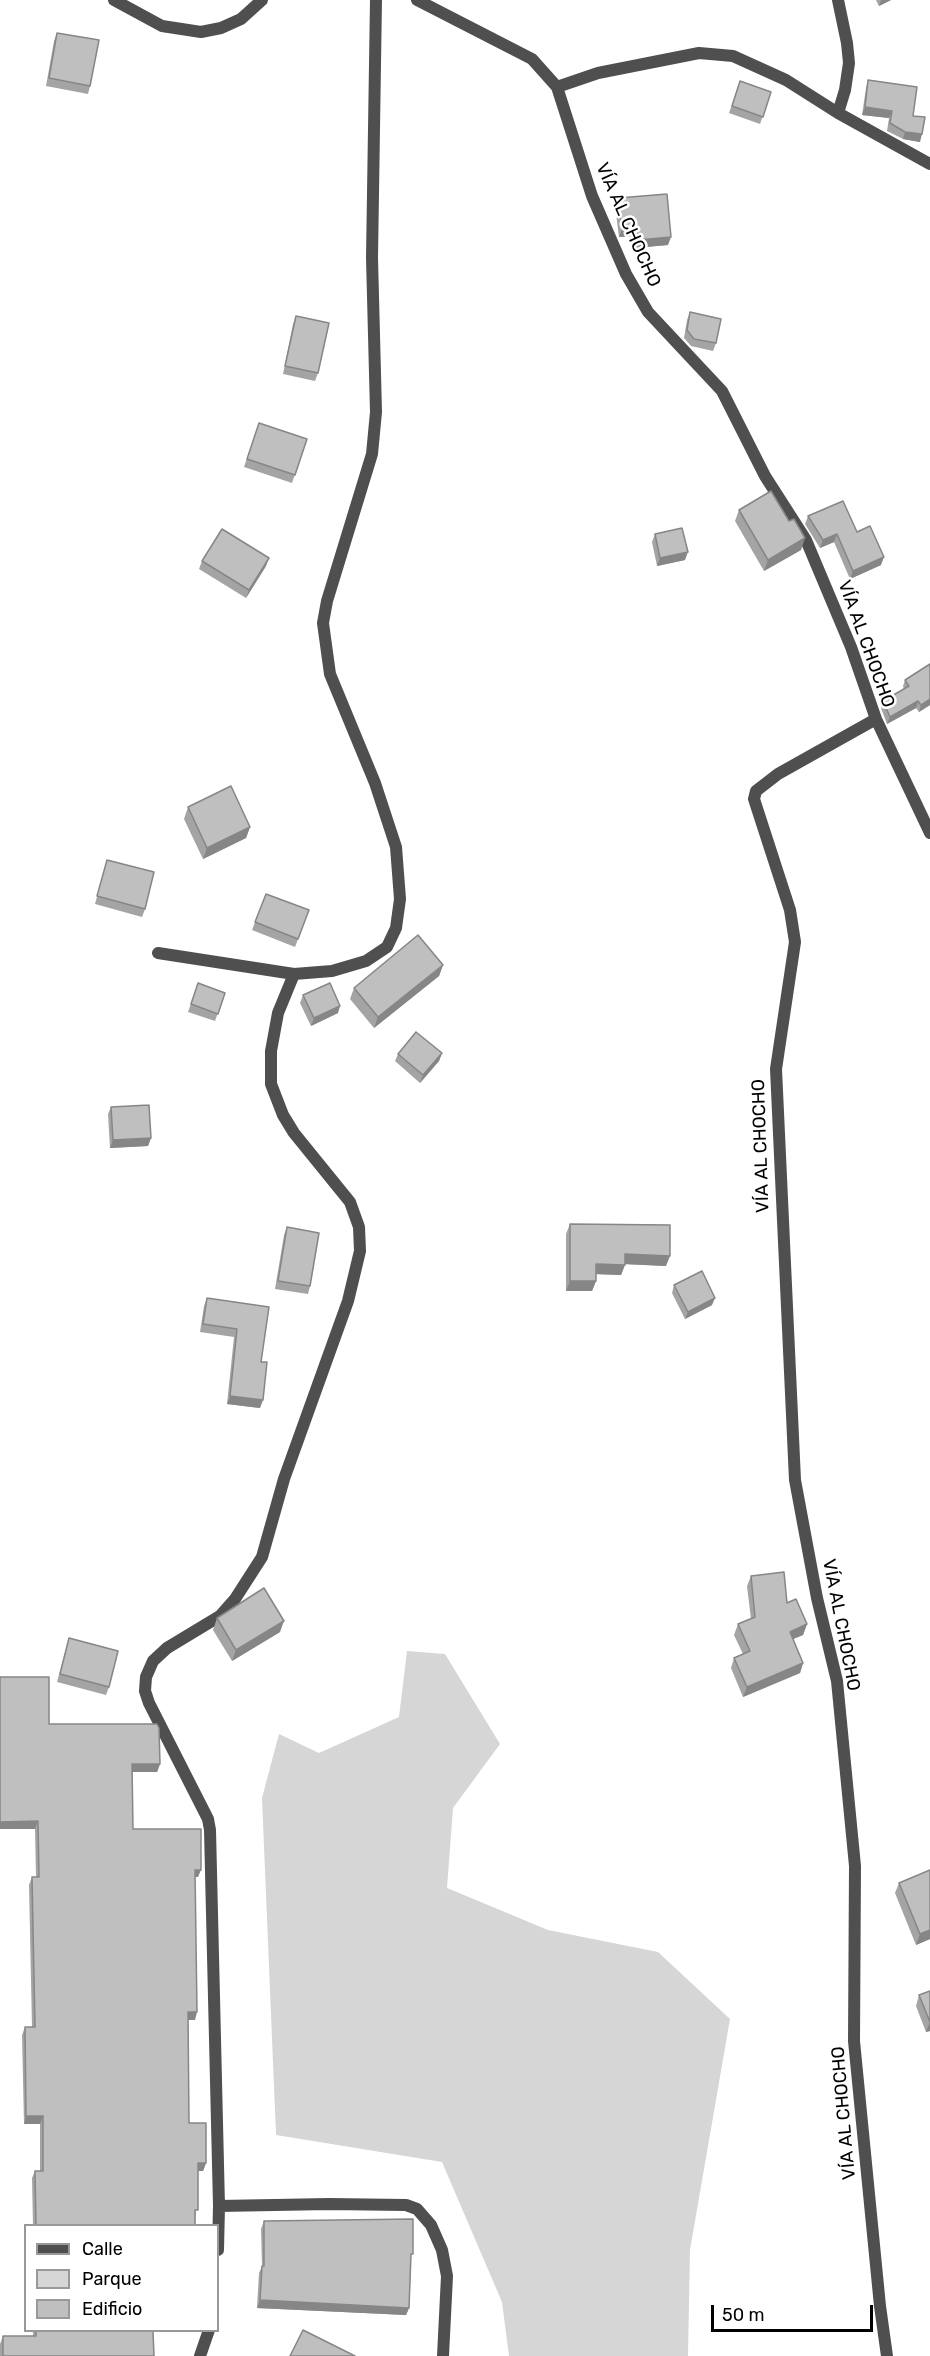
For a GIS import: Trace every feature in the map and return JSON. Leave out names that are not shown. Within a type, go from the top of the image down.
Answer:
[{"type":"street","points":[[114,0],[162,26],[201,32],[221,28],[241,19],[262,0]]},
{"type":"street","points":[[158,953],[294,974],[332,971],[366,961],[387,947],[396,928],[400,899],[396,847],[375,783],[330,674],[323,623],[327,601],[372,454],[376,412],[372,258],[376,0]]},
{"type":"street","points":[[417,0],[532,59],[557,87],[598,73],[699,53],[734,56],[786,80],[838,113],[930,164]]},
{"type":"street","points":[[838,0],[849,63],[845,90],[838,113]]},
{"type":"street","name":"VÍA AL CHOCHO","points":[[557,87],[592,196],[626,274],[648,312],[722,391],[765,476],[806,540],[851,647],[876,719],[778,774],[756,791],[754,799],[790,910],[795,942],[776,1069],[795,1480],[817,1598],[837,1681],[855,1866],[855,2041],[880,2306],[887,2356]]},
{"type":"street","points":[[876,719],[930,833]]},
{"type":"street","points":[[219,2224],[210,1830],[208,1819],[145,1691],[146,1677],[153,1661],[167,1648],[220,1616],[235,1599],[262,1557],[284,1479],[348,1301],[360,1251],[359,1227],[350,1202],[294,1133],[283,1115],[271,1084],[270,1051],[273,1030],[294,974]]},
{"type":"street","points":[[219,2206],[406,2205],[417,2210],[431,2225],[442,2250],[447,2276],[443,2356]]},
{"type":"street","points":[[200,2356],[209,2332]]},
{"type":"green space","points":[[407,1651],[445,1654],[500,1744],[453,1808],[447,1888],[548,1930],[658,1952],[730,2019],[690,2250],[688,2356],[509,2356],[502,2302],[442,2162],[276,2135],[262,1798],[279,1734],[319,1753],[399,1717]]},
{"type":"building","points":[[57,33],[99,40],[90,86],[49,78]]},
{"type":"building","points":[[868,80],[917,87],[913,116],[925,117],[922,134],[905,132],[890,123],[892,111],[865,107]]},
{"type":"building","points":[[740,81],[771,92],[763,117],[732,106]]},
{"type":"building","points":[[667,194],[671,237],[638,240],[637,228],[622,230],[618,198]]},
{"type":"building","points":[[690,312],[721,319],[716,343],[694,339],[687,330]]},
{"type":"building","points":[[296,316],[329,323],[318,373],[285,366]]},
{"type":"building","points":[[259,423],[307,439],[295,475],[247,459]]},
{"type":"building","points":[[771,491],[789,521],[794,519],[805,538],[768,560],[739,510]]},
{"type":"building","points":[[843,501],[857,532],[870,526],[884,557],[853,571],[837,534],[823,540],[808,516]]},
{"type":"building","points":[[682,528],[688,552],[660,558],[655,534]]},
{"type":"building","points":[[222,529],[269,558],[249,590],[202,561]]},
{"type":"building","points":[[930,664],[930,699],[921,705],[918,701],[890,717],[883,701],[909,686],[905,680]]},
{"type":"building","points":[[231,786],[250,827],[207,848],[188,807]]},
{"type":"building","points":[[107,860],[154,872],[145,909],[97,896]]},
{"type":"building","points":[[266,894],[309,910],[298,939],[255,922]]},
{"type":"building","points":[[418,935],[443,965],[378,1017],[354,988]]},
{"type":"building","points":[[198,983],[225,993],[218,1014],[191,1004]]},
{"type":"building","points":[[330,983],[340,1006],[314,1018],[303,995]]},
{"type":"building","points":[[416,1032],[442,1053],[423,1075],[398,1054]]},
{"type":"building","points":[[149,1105],[151,1138],[113,1140],[111,1107]]},
{"type":"building","points":[[570,1224],[670,1225],[670,1256],[625,1254],[625,1265],[596,1264],[596,1281],[570,1281]]},
{"type":"building","points":[[287,1227],[319,1233],[310,1286],[278,1281]]},
{"type":"building","points":[[702,1271],[715,1298],[688,1312],[674,1285]]},
{"type":"building","points":[[207,1298],[269,1307],[261,1362],[267,1362],[263,1400],[230,1396],[237,1329],[203,1324]]},
{"type":"building","points":[[784,1572],[787,1603],[796,1599],[807,1624],[790,1632],[803,1663],[747,1687],[734,1658],[750,1651],[738,1624],[755,1617],[751,1576]]},
{"type":"building","points":[[264,1588],[284,1621],[236,1650],[217,1618]]},
{"type":"building","points":[[69,1638],[118,1651],[109,1687],[60,1674]]},
{"type":"building","points":[[0,1677],[49,1677],[49,1724],[157,1724],[160,1764],[132,1764],[133,1829],[201,1829],[201,1870],[195,1870],[197,2012],[188,2012],[189,2123],[206,2123],[206,2163],[198,2163],[198,2210],[195,2210],[195,2224],[36,2224],[35,2171],[43,2171],[43,2116],[26,2116],[25,2027],[35,2027],[32,1877],[39,1877],[38,1821],[0,1822]]},
{"type":"building","points":[[930,1870],[930,1930],[920,1934],[899,1883]]},
{"type":"building","points":[[930,1991],[930,2022],[919,1995]]},
{"type":"building","points":[[413,2219],[409,2308],[260,2300],[262,2266],[264,2266],[264,2221]]},
{"type":"building","points":[[303,2330],[355,2356],[290,2356]]},
{"type":"building","points":[[36,2332],[153,2332],[154,2356],[3,2356],[3,2336],[36,2336]]}]
